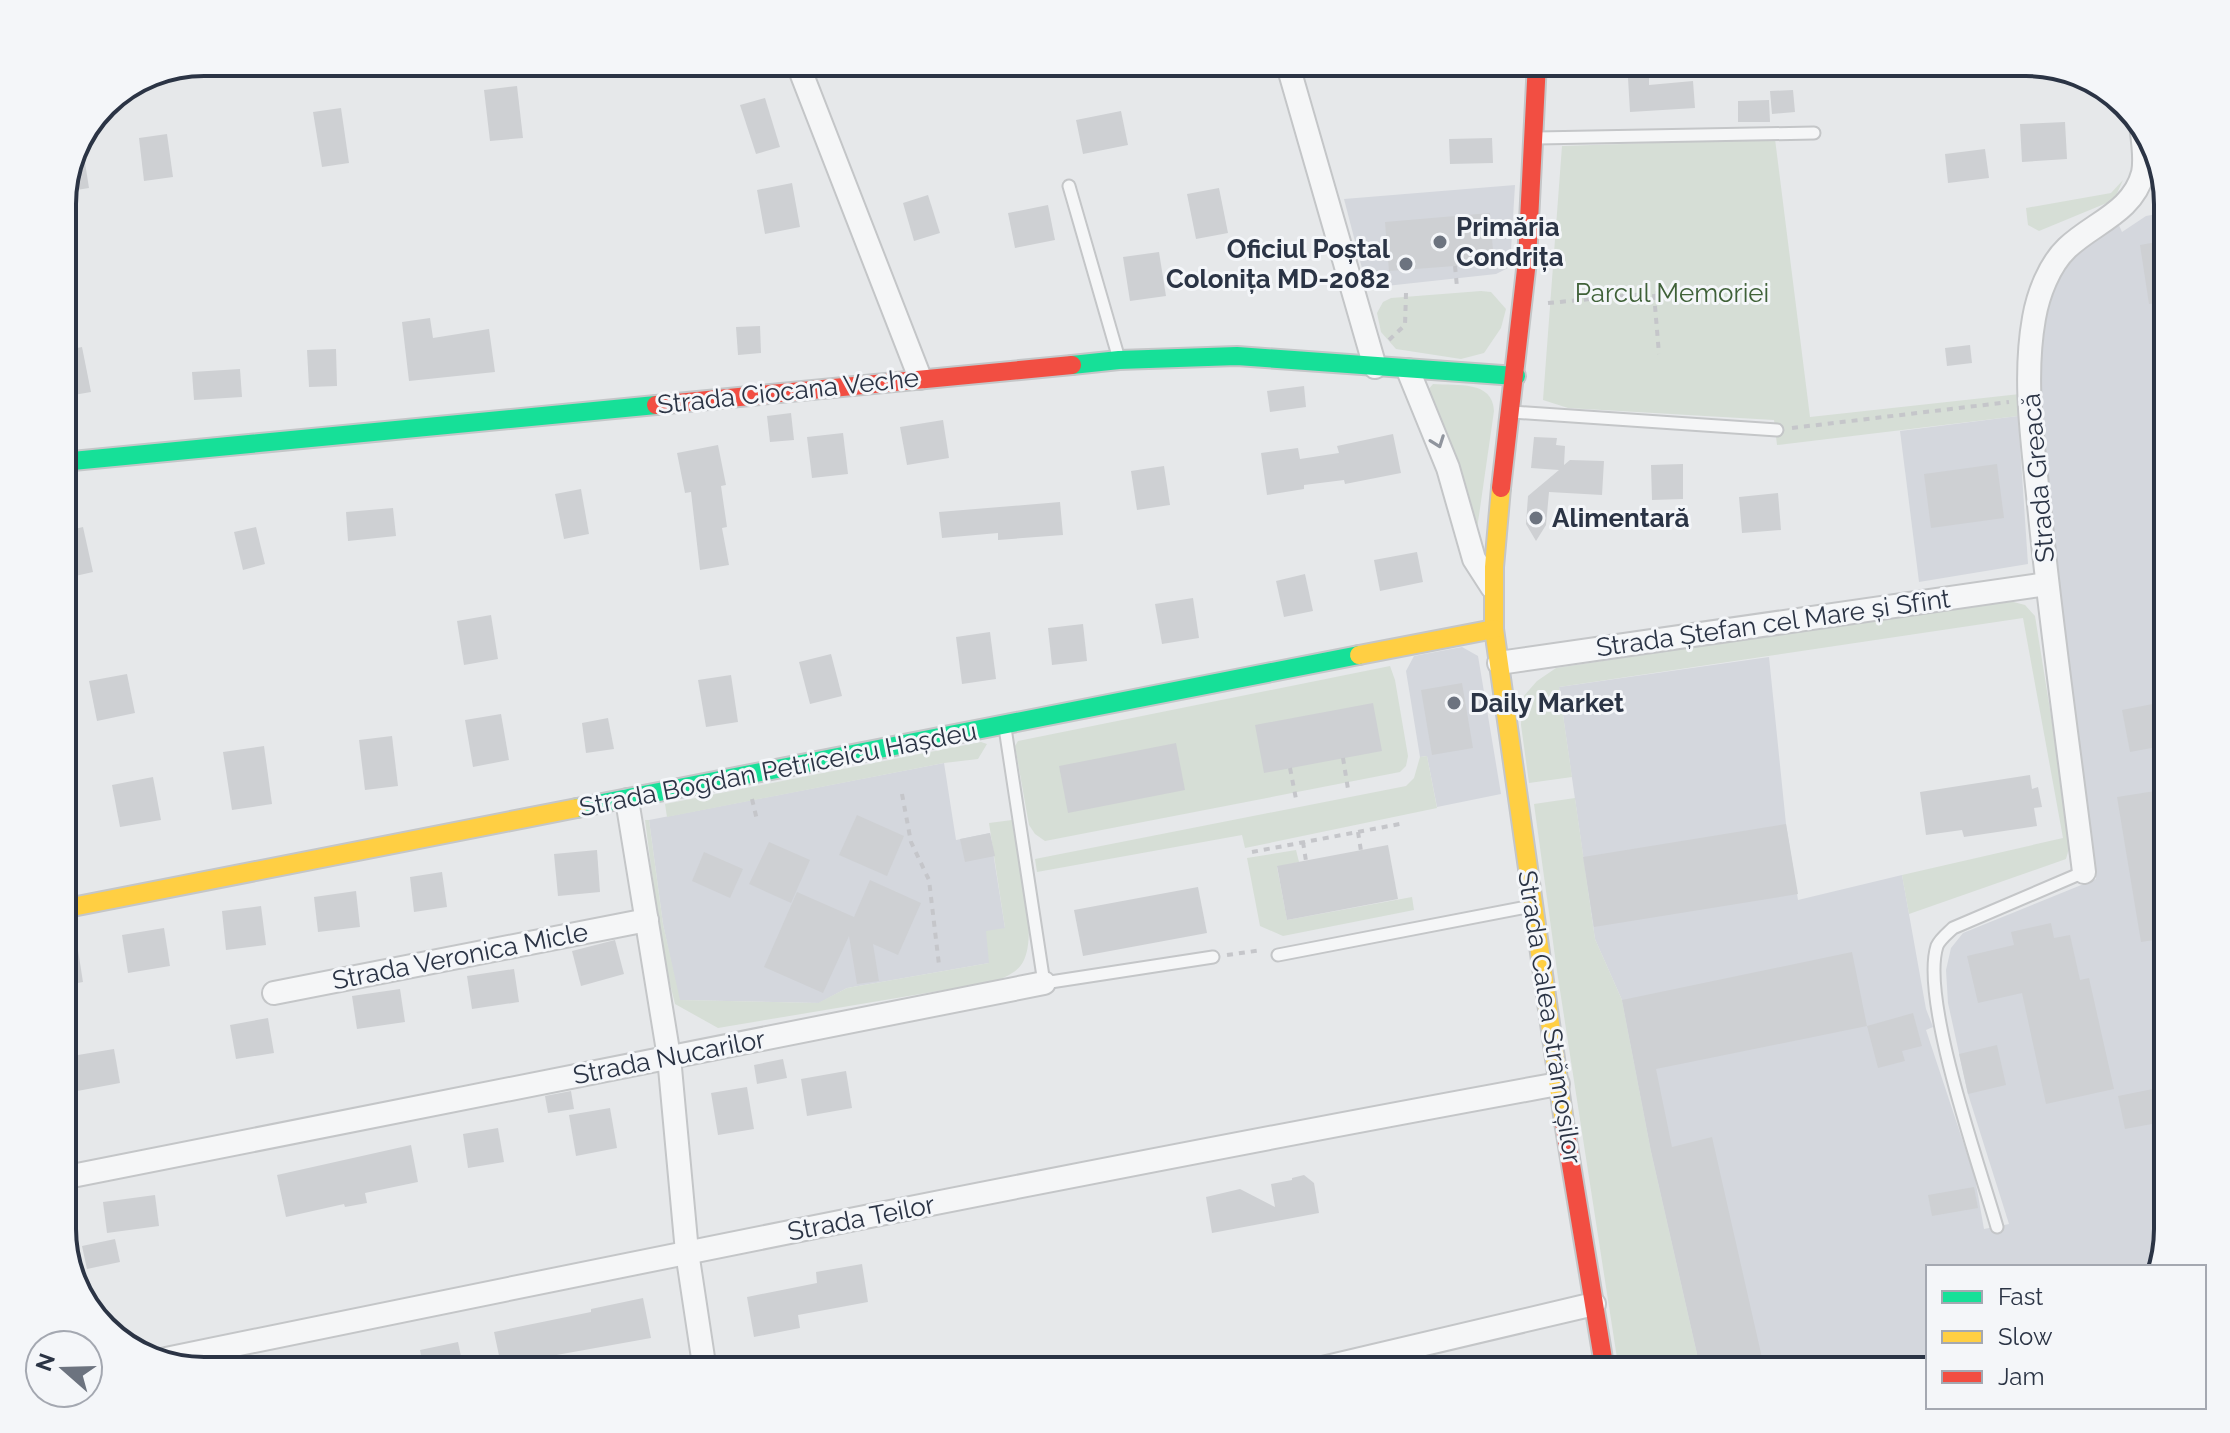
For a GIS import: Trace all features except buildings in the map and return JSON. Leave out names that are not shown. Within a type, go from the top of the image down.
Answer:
[{"type":"street","points":[[802,76],[920,378]]},
{"type":"street","points":[[1291,76],[1373,360]]},
{"type":"street","points":[[1494,629],[1492,587],[1516,376],[1536,138],[1537,76]]},
{"type":"street","name":"Strada Greacă","points":[[2084,872],[2047,584],[2029,399],[2034,316],[2044,282],[2066,249],[2114,214],[2134,194],[2143,172],[2142,150]]},
{"type":"street","name":"Strada Ciocana Veche","points":[[76,461],[1119,360],[1237,356],[1373,360],[1408,370],[1516,376]]},
{"type":"street","points":[[1408,370],[1448,468],[1474,559],[1492,587]]},
{"type":"street","name":"Strada Ștefan cel Mare și Sfînt","points":[[1499,663],[2047,584]]},
{"type":"street","name":"Strada Calea Strămoșilor","points":[[1494,629],[1558,1084],[1603,1357]]},
{"type":"street","name":"Strada Bogdan Petriceicu Hașdeu","points":[[76,906],[1494,629]]},
{"type":"street","points":[[627,800],[669,1057],[687,1252],[703,1357]]},
{"type":"street","name":"Strada Veronica Micle","points":[[274,993],[647,920]]},
{"type":"street","name":"Strada Nucarilor","points":[[76,1175],[1044,983]]},
{"type":"street","name":"Strada Teilor","points":[[184,1355],[1283,1134],[1558,1084]]},
{"type":"street","points":[[1369,1357],[1594,1304]]},
{"type":"lane","points":[[1536,138],[1814,133]]},
{"type":"lane","points":[[1069,186],[1119,360]]},
{"type":"lane","points":[[1512,412],[1777,430]]},
{"type":"lane","points":[[1005,723],[1044,983]]},
{"type":"lane","points":[[1997,1227],[1945,1047],[1934,961],[1938,942],[1953,928],[2084,872]]},
{"type":"lane","points":[[1278,955],[1533,906]]},
{"type":"lane","name":"Strada Nucarilor","points":[[1044,983],[1213,957]]},
{"type":"path","points":[[1455,266],[1457,287]]},
{"type":"path","points":[[1542,303],[1677,291]]},
{"type":"path","points":[[1373,360],[1405,325],[1406,293]]},
{"type":"path","points":[[1654,294],[1659,354]]},
{"type":"path","points":[[1777,430],[2029,399]]},
{"type":"path","points":[[1343,758],[1348,789]]},
{"type":"path","points":[[1290,768],[1296,799]]},
{"type":"path","points":[[902,794],[911,842],[929,880],[939,965]]},
{"type":"path","points":[[1252,852],[1405,823]]},
{"type":"path","points":[[1358,832],[1361,851]]},
{"type":"path","points":[[1303,842],[1306,861]]},
{"type":"path","points":[[1213,957],[1261,950],[1278,955]]},
{"type":"shaded area","points":[[1515,185],[1510,267],[1496,274],[1377,287],[1365,280],[1344,199]]},
{"type":"shaded area","points":[[2154,215],[2154,1229],[2148,1265],[1926,1265],[1926,1357],[1698,1357],[1651,1151],[1622,1000],[1595,939],[1559,687],[1769,657],[1786,824],[1798,900],[1902,875],[1926,1009],[1933,1027],[1926,1030],[1975,1178],[1984,1229],[2009,1224],[1968,1094],[1948,1003],[1946,970],[1951,948],[1963,933],[2096,879],[2059,592],[2039,396],[2042,324],[2055,283],[2075,252],[2118,223],[2122,232],[2146,216]]},
{"type":"shaded area","points":[[2018,416],[2028,564],[1919,582],[1900,431]]},
{"type":"shaded area","points":[[1462,647],[1478,656],[1501,794],[1437,807],[1427,756],[1420,757],[1406,671],[1414,656]]},
{"type":"shaded area","points":[[944,763],[956,840],[990,833],[1005,928],[989,963],[847,988],[819,1003],[679,1000],[663,924],[649,820]]},
{"type":"green space","name":"Parcul Memoriei","points":[[1775,139],[1810,417],[2020,394],[2018,416],[1777,445],[1774,420],[1568,408],[1543,400],[1562,146]]},
{"type":"green space","points":[[2123,180],[2114,200],[2039,231],[2028,225],[2026,208],[2111,193]]},
{"type":"green space","points":[[1491,292],[1506,309],[1501,328],[1484,353],[1461,359],[1396,349],[1381,332],[1377,313],[1383,302],[1391,298]]},
{"type":"green space","points":[[1433,384],[1481,389],[1492,401],[1494,411],[1476,536],[1427,391]]},
{"type":"green space","points":[[2006,600],[2025,605],[2035,616],[2071,841],[2066,859],[1909,914],[1902,875],[2063,838],[2023,618],[1559,687],[1572,777],[1529,783],[1521,725],[1522,698],[1537,681],[1556,668]]},
{"type":"green space","points":[[1390,666],[1408,756],[1406,766],[1400,772],[1045,841],[1029,825],[1015,746],[1018,741]]},
{"type":"green space","points":[[981,742],[987,744],[978,759],[667,817],[665,804]]},
{"type":"green space","points":[[1427,756],[1437,808],[1245,848],[1242,835],[1037,872],[1035,859],[1406,786],[1414,778],[1420,757]]},
{"type":"green space","points":[[1575,798],[1595,939],[1622,1000],[1651,1151],[1698,1357],[1617,1357],[1534,804]]},
{"type":"green space","points":[[645,820],[649,820],[663,924],[680,1000],[818,1003],[847,988],[989,963],[986,931],[1005,928],[989,823],[1012,820],[1028,913],[1029,932],[1023,962],[1013,972],[992,982],[718,1028],[675,1004],[662,952]]},
{"type":"green space","points":[[1296,850],[1299,862],[1277,867],[1287,920],[1412,897],[1414,910],[1283,936],[1260,926],[1247,858]]},
{"type":"traffic: fast","points":[[1072,365],[1119,360],[1237,356],[1516,376]]},
{"type":"traffic: fast","points":[[76,461],[656,405]]},
{"type":"traffic: fast","points":[[577,808],[1359,655]]},
{"type":"traffic: slow","points":[[1501,488],[1494,567],[1494,629],[1564,1122]]},
{"type":"traffic: slow","points":[[1359,655],[1494,629]]},
{"type":"traffic: slow","points":[[76,906],[577,808]]},
{"type":"traffic: jam","points":[[1501,488],[1527,261],[1536,76]]},
{"type":"traffic: jam","points":[[656,405],[1072,365]]},
{"type":"traffic: jam","points":[[1564,1122],[1603,1357]]},
{"type":"place","name":"Primăria Condrița","points":[[1440,242]]},
{"type":"place","name":"Oficiul Poștal Colonița MD-2082","points":[[1406,264]]},
{"type":"place","name":"Alimentară","points":[[1536,518]]},
{"type":"place","name":"Daily Market","points":[[1454,703]]}]
